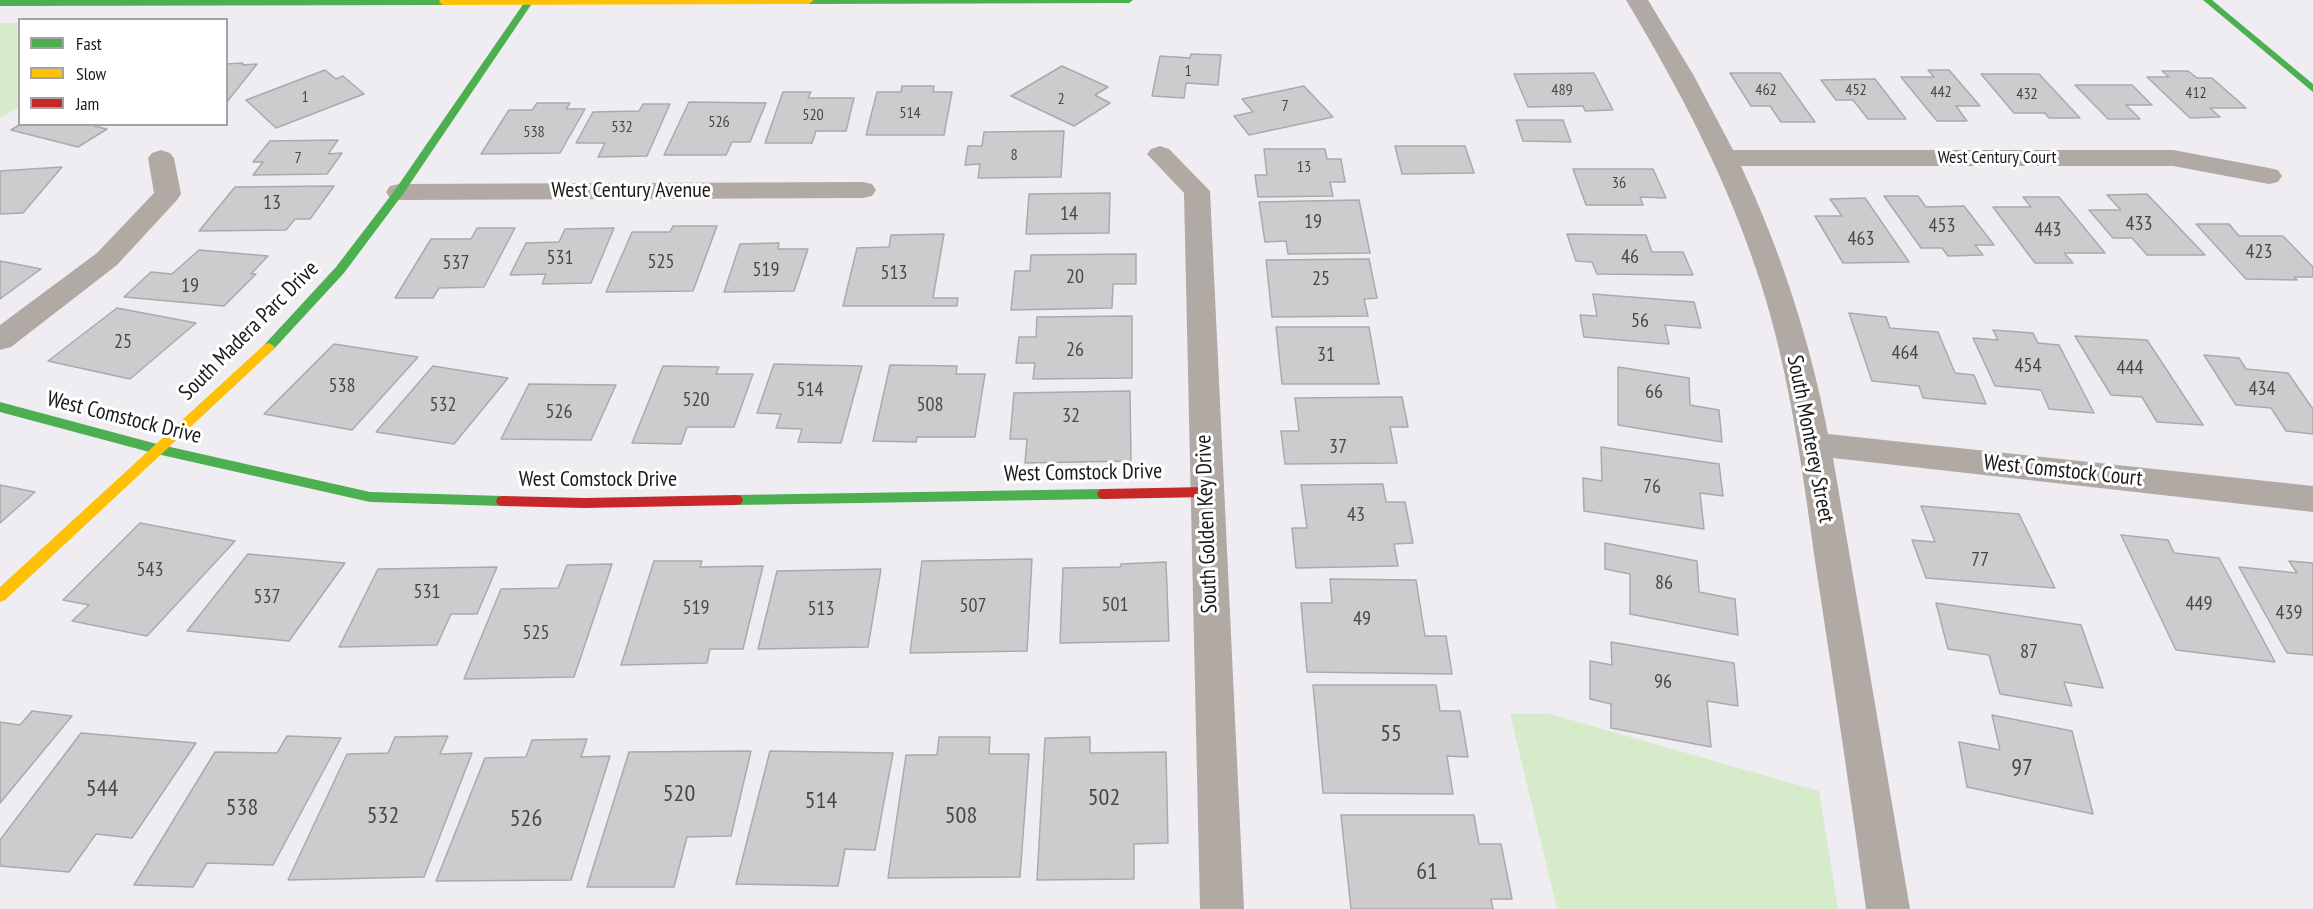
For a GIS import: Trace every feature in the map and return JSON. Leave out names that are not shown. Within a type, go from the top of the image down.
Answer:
[{"type":"street","points":[[0,3],[1129,0]]},
{"type":"street","name":"South Monterey Street","points":[[1637,0],[1677,64],[1724,158],[1761,246],[1788,324],[1814,444],[1888,909]]},
{"type":"street","points":[[2207,0],[2313,89]]},
{"type":"street","name":"South Madera Parc Drive","points":[[0,596],[281,336],[340,270],[399,192],[529,2]]},
{"type":"street","name":"South Golden Key Drive","points":[[1160,154],[1197,191],[1222,909]]},
{"type":"street","points":[[0,340],[107,259],[168,194],[161,158]]},
{"type":"street","name":"West Century Court","points":[[1724,158],[2173,158],[2269,176]]},
{"type":"street","name":"West Century Avenue","points":[[399,192],[863,190]]},
{"type":"street","name":"West Comstock Drive","points":[[0,407],[157,449],[370,497],[585,503],[1206,492]]},
{"type":"street","name":"West Comstock Court","points":[[1814,444],[2313,499]]},
{"type":"green space","points":[[0,23],[18,23],[18,107],[0,118]]},
{"type":"green space","points":[[1510,714],[1550,714],[1819,791],[1838,909],[1557,909]]},
{"type":"building","points":[[1191,54],[1221,55],[1218,85],[1186,83],[1184,98],[1152,96],[1160,56],[1190,58]]},
{"type":"building","points":[[228,64],[257,64],[228,100]]},
{"type":"building","points":[[1062,66],[1108,87],[1095,95],[1110,103],[1074,126],[1011,96]]},
{"type":"building","points":[[325,70],[336,79],[343,76],[364,94],[276,128],[246,100]]},
{"type":"building","points":[[1928,70],[1949,70],[1980,106],[1956,106],[1967,121],[1937,121],[1901,77],[1934,77]]},
{"type":"building","points":[[2162,71],[2188,71],[2197,78],[2212,78],[2246,108],[2210,108],[2220,117],[2190,118],[2147,77],[2169,77]]},
{"type":"building","points":[[1594,73],[1613,110],[1585,111],[1583,106],[1528,107],[1514,74]]},
{"type":"building","points":[[1730,73],[1780,73],[1815,122],[1781,122],[1770,106],[1751,106]]},
{"type":"building","points":[[1981,74],[2039,74],[2080,118],[2049,118],[2045,113],[2014,113]]},
{"type":"building","points":[[1875,79],[1906,119],[1868,119],[1853,100],[1836,100],[1821,80]]},
{"type":"building","points":[[2075,85],[2132,85],[2152,105],[2126,105],[2140,119],[2108,119]]},
{"type":"building","points":[[902,86],[934,86],[933,92],[952,92],[944,135],[866,135],[877,92],[901,92]]},
{"type":"building","points":[[1304,86],[1333,117],[1249,135],[1234,116],[1253,112],[1242,99]]},
{"type":"building","points":[[783,92],[811,92],[808,98],[854,98],[846,131],[816,131],[812,143],[765,143]]},
{"type":"building","points":[[689,102],[766,103],[750,142],[732,142],[726,155],[664,155]]},
{"type":"building","points":[[537,103],[570,103],[566,109],[585,109],[560,153],[481,154],[509,110],[532,110]]},
{"type":"building","points":[[643,104],[670,104],[647,156],[598,157],[605,143],[576,143],[593,112],[639,111]]},
{"type":"building","points":[[1516,120],[1563,120],[1571,142],[1523,141]]},
{"type":"building","points":[[18,126],[94,126],[107,129],[78,147],[11,130]]},
{"type":"building","points":[[1064,131],[1061,177],[978,178],[980,164],[965,165],[968,146],[982,146],[984,132]]},
{"type":"building","points":[[338,140],[328,154],[342,153],[327,174],[253,175],[263,162],[253,162],[270,141]]},
{"type":"building","points":[[1395,146],[1465,146],[1474,173],[1402,174]]},
{"type":"building","points":[[1264,149],[1325,149],[1327,159],[1341,159],[1345,182],[1330,182],[1333,196],[1258,197],[1255,175],[1267,175]]},
{"type":"building","points":[[62,167],[23,213],[0,214],[0,171]]},
{"type":"building","points":[[1573,169],[1653,169],[1666,198],[1640,197],[1643,205],[1586,205]]},
{"type":"building","points":[[334,186],[310,219],[295,219],[286,230],[199,231],[235,187]]},
{"type":"building","points":[[1110,193],[1109,233],[1026,234],[1029,194]]},
{"type":"building","points":[[2147,194],[2205,255],[2147,255],[2132,238],[2113,238],[2089,210],[2121,210],[2107,195]]},
{"type":"building","points":[[1884,196],[1918,196],[1926,207],[1964,206],[1994,245],[1975,245],[1983,255],[1948,256],[1942,248],[1921,248]]},
{"type":"building","points":[[2023,197],[2059,197],[2105,253],[2064,253],[2073,263],[2035,263],[1993,207],[2031,207]]},
{"type":"building","points":[[1865,198],[1909,262],[1843,263],[1815,216],[1842,216],[1830,199]]},
{"type":"building","points":[[1359,200],[1370,253],[1288,254],[1286,241],[1265,242],[1259,202]]},
{"type":"building","points":[[2196,224],[2229,224],[2239,236],[2283,236],[2313,267],[2313,277],[2294,277],[2297,280],[2246,279]]},
{"type":"building","points":[[673,226],[717,226],[693,291],[606,292],[632,232],[670,232]]},
{"type":"building","points":[[477,228],[515,228],[484,287],[439,288],[433,298],[395,298],[431,239],[471,239]]},
{"type":"building","points":[[614,228],[591,283],[542,284],[546,274],[510,275],[526,243],[559,242],[565,229]]},
{"type":"building","points":[[944,234],[933,298],[958,298],[957,306],[843,306],[857,248],[889,247],[891,235]]},
{"type":"building","points":[[1567,234],[1646,235],[1652,252],[1683,252],[1693,275],[1597,274],[1592,262],[1576,261]]},
{"type":"building","points":[[779,243],[778,249],[808,249],[794,291],[724,292],[740,244]]},
{"type":"building","points":[[199,250],[268,256],[251,274],[256,274],[224,306],[124,297],[151,272],[172,274]]},
{"type":"building","points":[[1136,254],[1136,284],[1113,284],[1112,308],[1011,310],[1015,271],[1030,271],[1031,255]]},
{"type":"building","points":[[1369,259],[1377,298],[1364,299],[1368,316],[1272,317],[1266,260]]},
{"type":"building","points":[[0,261],[41,269],[0,299]]},
{"type":"building","points":[[1593,294],[1694,302],[1701,328],[1665,325],[1669,344],[1584,337],[1580,315],[1597,316]]},
{"type":"building","points":[[117,308],[196,323],[130,379],[48,361]]},
{"type":"building","points":[[1849,313],[1886,317],[1890,328],[1938,332],[1955,373],[1974,375],[1986,404],[1923,398],[1919,386],[1872,381]]},
{"type":"building","points":[[1132,316],[1132,378],[1033,379],[1035,363],[1016,363],[1019,337],[1036,337],[1037,317]]},
{"type":"building","points":[[1276,327],[1369,327],[1379,384],[1282,384]]},
{"type":"building","points":[[1993,330],[2033,333],[2038,343],[2059,345],[2094,413],[2049,409],[2041,390],[1995,386],[1973,338],[1998,340]]},
{"type":"building","points":[[2075,336],[2147,340],[2203,425],[2157,422],[2142,397],[2111,395]]},
{"type":"building","points":[[334,344],[418,357],[352,430],[264,414]]},
{"type":"building","points":[[2204,355],[2239,358],[2246,369],[2288,373],[2313,409],[2313,434],[2286,431],[2271,408],[2236,405]]},
{"type":"building","points":[[774,364],[862,366],[841,443],[798,442],[802,429],[776,428],[781,414],[757,413]]},
{"type":"building","points":[[890,365],[957,366],[956,374],[985,374],[975,437],[917,437],[916,442],[873,441]]},
{"type":"building","points":[[433,366],[508,378],[454,444],[376,432]]},
{"type":"building","points":[[663,366],[719,367],[716,374],[753,374],[734,427],[687,427],[681,444],[632,443]]},
{"type":"building","points":[[1618,367],[1689,378],[1690,405],[1719,410],[1722,442],[1618,425]]},
{"type":"building","points":[[529,384],[616,385],[591,440],[501,439]]},
{"type":"building","points":[[1130,391],[1131,461],[1025,463],[1027,439],[1010,439],[1014,393]]},
{"type":"building","points":[[1402,397],[1408,427],[1390,427],[1397,463],[1285,464],[1281,431],[1299,431],[1295,398]]},
{"type":"building","points":[[1601,447],[1719,464],[1723,496],[1700,493],[1704,529],[1584,511],[1583,478],[1602,481]]},
{"type":"building","points":[[1383,484],[1386,502],[1405,502],[1413,543],[1394,544],[1398,566],[1296,568],[1292,528],[1307,528],[1301,485]]},
{"type":"building","points":[[0,485],[35,492],[0,523]]},
{"type":"building","points":[[1921,506],[2019,514],[2055,588],[1926,578],[1912,540],[1935,542]]},
{"type":"building","points":[[140,523],[235,541],[147,636],[72,621],[89,605],[63,600]]},
{"type":"building","points":[[2121,535],[2168,540],[2174,553],[2219,558],[2275,662],[2176,650]]},
{"type":"building","points":[[1605,543],[1697,561],[1699,592],[1735,599],[1738,635],[1630,614],[1630,574],[1605,569]]},
{"type":"building","points":[[248,554],[345,563],[289,641],[187,631]]},
{"type":"building","points":[[1032,559],[1027,651],[910,653],[922,561]]},
{"type":"building","points":[[654,561],[702,561],[700,567],[763,566],[743,649],[710,649],[707,663],[621,665]]},
{"type":"building","points":[[2289,561],[2313,563],[2313,655],[2287,653],[2239,567],[2297,573]]},
{"type":"building","points":[[1166,562],[1169,641],[1060,643],[1063,568],[1120,567],[1121,564]]},
{"type":"building","points":[[612,564],[574,677],[464,679],[501,589],[558,588],[567,565]]},
{"type":"building","points":[[497,567],[477,614],[451,614],[437,645],[339,647],[378,569]]},
{"type":"building","points":[[881,569],[868,647],[758,649],[777,571]]},
{"type":"building","points":[[1330,579],[1416,580],[1425,636],[1446,636],[1452,674],[1307,672],[1301,603],[1332,603]]},
{"type":"building","points":[[1936,603],[2081,625],[2103,688],[2064,682],[2072,706],[2000,694],[1989,655],[1948,649]]},
{"type":"building","points":[[1611,642],[1734,663],[1738,706],[1707,701],[1711,747],[1611,728],[1611,704],[1590,699],[1590,661],[1612,665]]},
{"type":"building","points":[[1313,685],[1436,685],[1440,711],[1460,711],[1468,757],[1447,756],[1453,794],[1323,793]]},
{"type":"building","points":[[32,711],[72,716],[0,803],[0,722],[20,725]]},
{"type":"building","points":[[1992,715],[2072,731],[2093,814],[1967,787],[1959,742],[2000,750]]},
{"type":"building","points":[[81,733],[196,743],[132,838],[96,834],[69,872],[0,866],[0,840]]},
{"type":"building","points":[[287,736],[341,738],[273,865],[207,863],[193,887],[134,885],[215,752],[277,753]]},
{"type":"building","points":[[448,736],[440,754],[472,753],[424,877],[288,880],[347,754],[388,753],[395,737]]},
{"type":"building","points":[[939,737],[990,737],[989,754],[1029,754],[1020,877],[888,878],[906,755],[937,755]]},
{"type":"building","points":[[1090,737],[1090,753],[1166,752],[1168,843],[1134,844],[1134,879],[1037,880],[1045,738]]},
{"type":"building","points":[[587,739],[581,757],[610,756],[571,880],[436,881],[485,758],[526,757],[532,740]]},
{"type":"building","points":[[751,751],[731,836],[687,837],[674,887],[587,887],[629,752]]},
{"type":"building","points":[[770,751],[893,753],[875,850],[845,849],[838,886],[736,884]]},
{"type":"building","points":[[1341,815],[1474,815],[1479,844],[1501,844],[1512,899],[1491,899],[1493,909],[1351,909]]},
{"type":"traffic: fast","points":[[809,1],[1129,0]]},
{"type":"traffic: fast","points":[[2207,0],[2313,89]]},
{"type":"traffic: fast","points":[[0,3],[443,2]]},
{"type":"traffic: fast","points":[[269,347],[340,270],[399,192],[529,2]]},
{"type":"traffic: fast","points":[[0,407],[157,449],[370,497],[503,501]]},
{"type":"traffic: fast","points":[[736,500],[1104,494]]},
{"type":"traffic: slow","points":[[443,2],[809,1]]},
{"type":"traffic: slow","points":[[0,596],[269,347]]},
{"type":"traffic: jam","points":[[1104,494],[1206,492]]},
{"type":"traffic: jam","points":[[503,501],[585,503],[736,500]]}]
